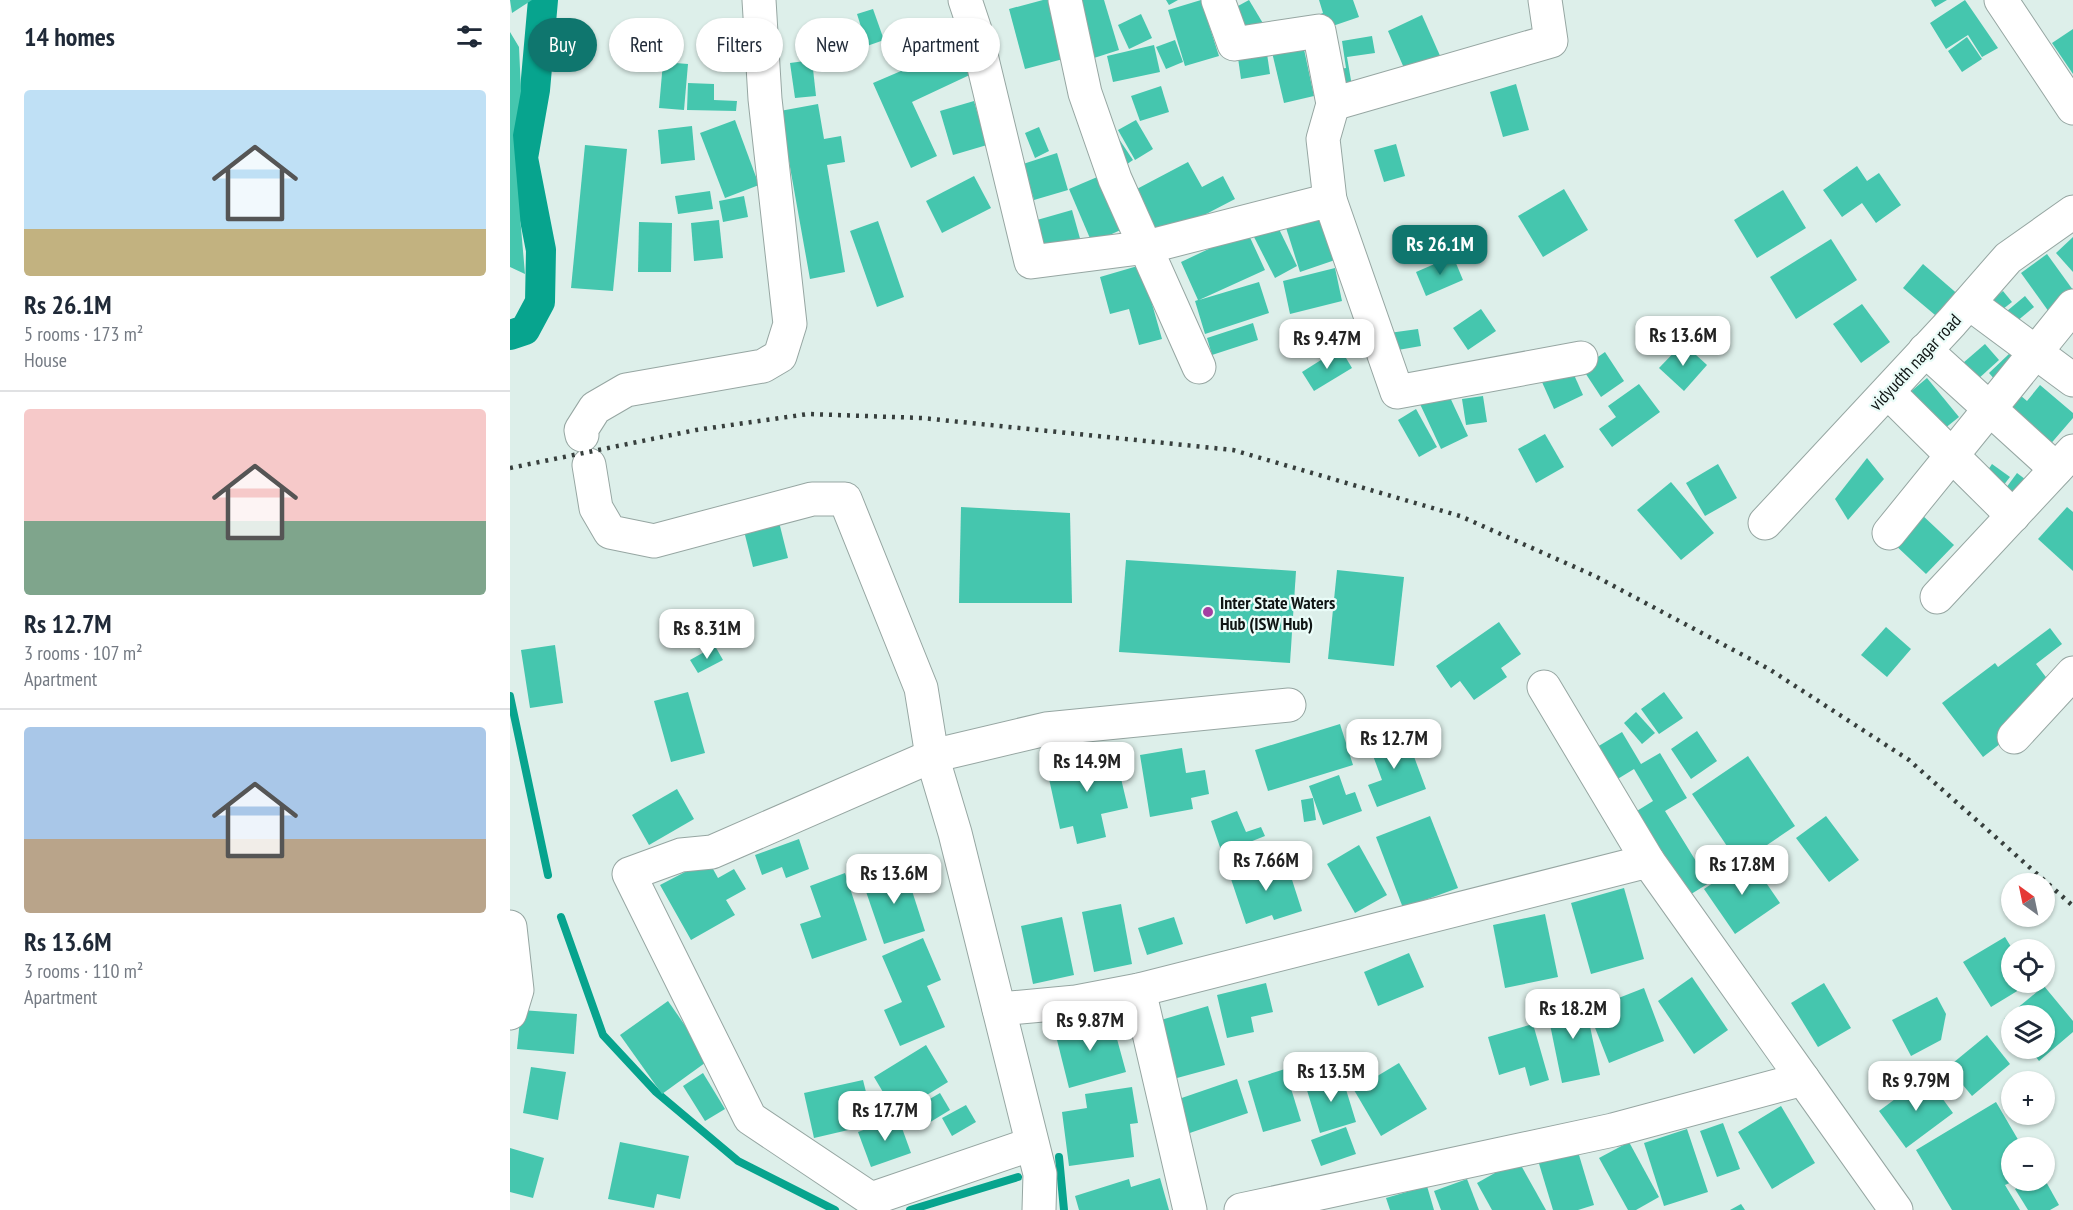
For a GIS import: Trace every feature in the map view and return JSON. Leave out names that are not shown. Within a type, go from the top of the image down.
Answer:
[{"type":"street","points":[[759,0],[765,99],[790,324],[780,356],[763,366],[626,390],[595,408],[581,430],[596,508],[610,532],[654,541],[812,499],[844,499],[921,688],[932,756],[955,833],[1040,1174],[1039,1210]]},
{"type":"street","points":[[964,0],[975,30],[1031,262],[1147,247],[1330,200]]},
{"type":"street","points":[[1065,0],[1085,93],[1114,179],[1147,247],[1199,367]]},
{"type":"street","points":[[1218,0],[1234,44],[1319,31],[1333,104],[1323,139],[1330,200],[1397,392],[1581,358]]},
{"type":"street","points":[[1333,104],[1551,41],[1545,0]]},
{"type":"street","points":[[2001,0],[2073,108]]},
{"type":"street","name":"vidyudth nagar road","points":[[1765,523],[1888,392],[2008,258],[2073,212]]},
{"type":"street","points":[[1969,303],[2073,380]]},
{"type":"street","points":[[1889,533],[2073,306]]},
{"type":"street","points":[[1925,350],[1990,410],[2064,460],[1937,597]]},
{"type":"street","points":[[1888,392],[2013,516]]},
{"type":"street","points":[[2014,737],[2073,674]]},
{"type":"street","points":[[1544,687],[1648,861],[1896,1210]]},
{"type":"street","points":[[1032,1144],[871,1199],[750,1118],[629,874],[681,855],[712,852],[932,756],[1046,729],[1289,705]]},
{"type":"street","points":[[999,1009],[1076,1002],[1139,990],[1648,861]]},
{"type":"street","points":[[510,927],[517,990],[510,1013]]},
{"type":"street","points":[[1139,990],[1190,1210]]},
{"type":"street","points":[[1241,1210],[1613,1130],[1803,1079]]},
{"type":"building","points":[[510,0],[532,0],[512,13]]},
{"type":"building","points":[[1051,0],[1067,58],[1025,69],[1009,9]]},
{"type":"building","points":[[1077,0],[1104,0],[1119,50],[1094,58]]},
{"type":"building","points":[[1166,0],[1178,0],[1169,5]]},
{"type":"building","points":[[1201,0],[1219,56],[1185,66],[1168,10]]},
{"type":"building","points":[[1249,0],[1264,25],[1243,38],[1227,12]]},
{"type":"building","points":[[1319,0],[1353,0],[1359,17],[1318,31],[1313,17],[1323,13]]},
{"type":"building","points":[[1931,0],[1947,0],[1935,7]]},
{"type":"building","points":[[1965,0],[1998,48],[1982,57],[1968,35],[1946,49],[1930,23]]},
{"type":"building","points":[[873,9],[881,32],[881,41],[869,45],[869,18],[858,18],[857,14]]},
{"type":"building","points":[[1141,14],[1152,38],[1129,49],[1118,25]]},
{"type":"building","points":[[1422,15],[1441,58],[1407,75],[1388,31]]},
{"type":"building","points":[[2073,29],[2073,74],[2052,43]]},
{"type":"building","points":[[510,32],[519,47],[521,91],[513,135],[525,274],[510,267]]},
{"type":"building","points":[[1372,36],[1375,53],[1347,57],[1353,92],[1323,72],[1346,68],[1342,41]]},
{"type":"building","points":[[1967,37],[1982,59],[1962,72],[1948,51]]},
{"type":"building","points":[[1175,40],[1183,62],[1166,69],[1156,47]]},
{"type":"building","points":[[1302,40],[1314,96],[1284,103],[1271,48]]},
{"type":"building","points":[[1154,45],[1160,72],[1113,82],[1107,56]]},
{"type":"building","points":[[1266,47],[1270,74],[1241,79],[1237,51]]},
{"type":"building","points":[[795,62],[795,72],[813,72],[816,96],[795,98],[790,63]]},
{"type":"building","points":[[684,64],[688,64],[684,110],[659,108],[662,72],[684,72]]},
{"type":"building","points":[[899,72],[976,72],[912,102],[937,156],[911,168],[873,83]]},
{"type":"building","points":[[688,83],[714,84],[714,100],[737,101],[736,111],[687,110]]},
{"type":"building","points":[[1516,84],[1529,130],[1503,137],[1490,92]]},
{"type":"building","points":[[1161,86],[1169,112],[1140,121],[1131,96]]},
{"type":"building","points":[[974,101],[987,145],[953,155],[940,111]]},
{"type":"building","points":[[818,104],[824,139],[841,136],[845,162],[827,165],[845,272],[810,279],[780,111]]},
{"type":"building","points":[[735,120],[759,185],[725,198],[700,133]]},
{"type":"building","points":[[1136,120],[1153,149],[1135,160],[1118,130]]},
{"type":"building","points":[[692,126],[695,160],[661,164],[658,130]]},
{"type":"building","points":[[1039,127],[1049,151],[1035,158],[1025,133]]},
{"type":"building","points":[[1119,139],[1133,160],[1123,167],[1109,146]]},
{"type":"building","points":[[1396,144],[1405,176],[1384,182],[1374,150]]},
{"type":"building","points":[[585,145],[627,149],[613,291],[571,288]]},
{"type":"building","points":[[1057,153],[1068,190],[1034,200],[1023,164]]},
{"type":"building","points":[[1188,162],[1202,187],[1223,176],[1235,199],[1158,239],[1133,191]]},
{"type":"building","points":[[1857,166],[1867,181],[1879,173],[1901,205],[1876,223],[1862,203],[1842,217],[1823,190]]},
{"type":"building","points":[[1102,175],[1125,228],[1092,243],[1069,189]]},
{"type":"building","points":[[974,176],[991,208],[942,233],[926,201]]},
{"type":"building","points":[[1564,189],[1588,230],[1543,257],[1518,216]]},
{"type":"building","points":[[1783,190],[1806,228],[1757,258],[1734,220]]},
{"type":"building","points":[[710,191],[713,209],[678,214],[675,196]]},
{"type":"building","points":[[744,196],[748,217],[723,222],[719,201]]},
{"type":"building","points":[[1318,207],[1335,260],[1300,272],[1283,218]]},
{"type":"building","points":[[1072,210],[1081,242],[1040,255],[1030,222]]},
{"type":"building","points":[[719,220],[723,258],[694,261],[691,223]]},
{"type":"building","points":[[878,221],[904,297],[877,307],[850,231]]},
{"type":"building","points":[[639,222],[672,223],[671,272],[638,272]]},
{"type":"building","points":[[1277,225],[1297,266],[1275,278],[1254,237]]},
{"type":"building","points":[[1247,231],[1265,270],[1199,300],[1259,282],[1269,313],[1205,334],[1195,301],[1198,300],[1181,262]]},
{"type":"building","points":[[2073,237],[2073,272],[2056,253]]},
{"type":"building","points":[[1831,239],[1857,280],[1796,319],[1770,277]]},
{"type":"building","points":[[2047,254],[2073,290],[2054,319],[2021,273]]},
{"type":"building","points":[[1453,256],[1463,280],[1426,296],[1416,272]]},
{"type":"building","points":[[1923,264],[1961,297],[1941,320],[1903,288]]},
{"type":"building","points":[[1141,265],[1162,339],[1139,345],[1129,309],[1110,314],[1100,277]]},
{"type":"building","points":[[1335,268],[1342,301],[1290,314],[1283,281]]},
{"type":"building","points":[[2003,291],[2012,302],[1994,316],[1985,306]]},
{"type":"building","points":[[2025,296],[2034,307],[2016,322],[2007,311]]},
{"type":"building","points":[[1862,304],[1890,342],[1861,363],[1833,324]]},
{"type":"building","points":[[1481,309],[1496,331],[1468,350],[1453,328]]},
{"type":"building","points":[[1253,323],[1258,340],[1212,355],[1207,338]]},
{"type":"building","points":[[1418,329],[1421,346],[1392,351],[1389,333]]},
{"type":"building","points":[[1683,343],[1707,365],[1684,391],[1659,368]]},
{"type":"building","points":[[1985,344],[1999,360],[1977,380],[1963,363]]},
{"type":"building","points":[[1340,348],[1352,368],[1314,391],[1302,372]]},
{"type":"building","points":[[1605,352],[1624,381],[1601,397],[1582,368]]},
{"type":"building","points":[[2010,353],[2024,369],[2002,388],[1989,373]]},
{"type":"building","points":[[1571,368],[1583,395],[1554,409],[1542,382]]},
{"type":"building","points":[[1927,378],[1959,417],[1934,437],[1903,398]]},
{"type":"building","points":[[1639,384],[1660,412],[1612,447],[1599,429],[1616,417],[1608,406]]},
{"type":"building","points":[[2040,385],[2073,413],[2073,418],[2035,462],[1987,421],[2014,390],[2027,401]]},
{"type":"building","points":[[1447,391],[1468,436],[1441,449],[1420,404]]},
{"type":"building","points":[[1483,396],[1487,422],[1466,425],[1462,399]]},
{"type":"building","points":[[1416,409],[1437,447],[1419,457],[1398,420]]},
{"type":"building","points":[[1545,434],[1564,467],[1536,483],[1518,449]]},
{"type":"building","points":[[1867,458],[1884,479],[1848,520],[1835,499]]},
{"type":"building","points":[[1718,464],[1737,498],[1705,516],[1686,483]]},
{"type":"building","points":[[1992,464],[2010,477],[1999,491],[1982,479]]},
{"type":"building","points":[[2017,473],[2034,486],[2024,500],[2006,488]]},
{"type":"building","points":[[1671,482],[1714,533],[1681,560],[1637,510]]},
{"type":"building","points":[[961,507],[1070,513],[1072,603],[959,603]]},
{"type":"building","points":[[2067,507],[2073,512],[2073,571],[2038,539]]},
{"type":"building","points":[[1920,513],[1954,545],[1926,574],[1892,542]]},
{"type":"building","points":[[779,522],[788,558],[753,567],[744,531]]},
{"type":"building","name":"Inter State Waters Hub (ISW Hub)","points":[[1126,560],[1296,571],[1290,663],[1119,652]]},
{"type":"building","points":[[1337,570],[1404,577],[1394,666],[1328,659]]},
{"type":"building","points":[[1499,622],[1521,654],[1501,668],[1507,677],[1474,700],[1460,681],[1451,688],[1436,666]]},
{"type":"building","points":[[1886,627],[1911,649],[1887,677],[1861,655]]},
{"type":"building","points":[[2050,628],[2062,644],[2036,664],[2061,697],[1983,757],[1942,703],[1995,663],[1998,667]]},
{"type":"building","points":[[555,645],[563,703],[530,708],[521,650]]},
{"type":"building","points":[[715,646],[723,660],[698,673],[690,660]]},
{"type":"building","points":[[688,692],[705,753],[671,762],[654,701]]},
{"type":"building","points":[[1664,692],[1683,718],[1659,734],[1641,709]]},
{"type":"building","points":[[1636,712],[1655,733],[1642,744],[1624,723]]},
{"type":"building","points":[[1340,724],[1353,765],[1268,791],[1255,750]]},
{"type":"building","points":[[1375,730],[1381,745],[1406,735],[1426,789],[1377,807],[1368,785],[1382,780],[1365,734]]},
{"type":"building","points":[[1697,731],[1717,761],[1691,779],[1671,749]]},
{"type":"building","points":[[1622,732],[1641,764],[1660,753],[1687,798],[1665,811],[1699,866],[1717,856],[1727,872],[1683,899],[1632,814],[1653,801],[1634,769],[1616,780],[1597,747]]},
{"type":"building","points":[[1182,748],[1186,773],[1205,770],[1209,794],[1191,798],[1193,809],[1150,817],[1140,755]]},
{"type":"building","points":[[1114,749],[1128,808],[1101,814],[1106,837],[1077,844],[1073,826],[1060,829],[1046,765]]},
{"type":"building","points":[[1748,756],[1795,826],[1739,864],[1692,794]]},
{"type":"building","points":[[1339,775],[1346,795],[1355,792],[1362,811],[1323,825],[1309,786]]},
{"type":"building","points":[[677,789],[694,819],[649,845],[632,815]]},
{"type":"building","points":[[1313,798],[1316,820],[1304,822],[1301,800]]},
{"type":"building","points":[[1237,811],[1246,832],[1261,827],[1265,836],[1222,853],[1211,821]]},
{"type":"building","points":[[1430,816],[1458,888],[1403,908],[1376,837]]},
{"type":"building","points":[[1826,816],[1859,860],[1829,882],[1796,838]]},
{"type":"building","points":[[799,839],[809,869],[786,878],[782,867],[762,875],[755,855]]},
{"type":"building","points":[[1359,845],[1387,895],[1355,913],[1327,864]]},
{"type":"building","points":[[1285,858],[1302,911],[1274,920],[1272,915],[1246,924],[1230,876]]},
{"type":"building","points":[[1749,858],[1780,903],[1735,934],[1704,889]]},
{"type":"building","points":[[708,860],[718,878],[734,869],[746,889],[726,900],[735,915],[691,940],[660,885]]},
{"type":"building","points":[[904,866],[925,931],[884,944],[862,880]]},
{"type":"building","points":[[845,873],[867,940],[812,959],[800,924],[821,917],[810,886]]},
{"type":"building","points":[[1624,888],[1644,959],[1591,974],[1571,903]]},
{"type":"building","points":[[1121,904],[1132,964],[1094,972],[1082,912]]},
{"type":"building","points":[[1545,914],[1558,977],[1505,988],[1493,925]]},
{"type":"building","points":[[1062,917],[1074,975],[1033,984],[1021,926]]},
{"type":"building","points":[[1174,917],[1183,944],[1147,955],[1138,928]]},
{"type":"building","points":[[923,938],[941,980],[927,986],[945,1027],[900,1046],[884,1010],[902,1002],[882,956]]},
{"type":"building","points":[[2001,939],[2001,993],[2014,993],[1991,1007],[1963,962]]},
{"type":"building","points":[[1409,953],[1424,987],[1378,1006],[1364,972]]},
{"type":"building","points":[[1692,977],[1728,1030],[1694,1054],[1658,1001]]},
{"type":"building","points":[[1266,983],[1273,1012],[1251,1017],[1254,1032],[1227,1038],[1217,995]]},
{"type":"building","points":[[1824,983],[1851,1028],[1818,1047],[1791,1003]]},
{"type":"building","points":[[1644,988],[1664,1041],[1609,1063],[1588,1010]]},
{"type":"building","points":[[2036,993],[2050,993],[2073,1021],[2073,1032],[2055,1047],[2055,1005],[2021,1005]]},
{"type":"building","points":[[1584,997],[1600,1075],[1562,1083],[1546,1005]]},
{"type":"building","points":[[1937,997],[1946,1014],[1941,1040],[1911,1056],[1892,1020]]},
{"type":"building","points":[[668,1001],[709,1060],[662,1094],[620,1035]]},
{"type":"building","points":[[1208,1006],[1225,1065],[1177,1078],[1161,1020]]},
{"type":"building","points":[[521,1010],[577,1014],[574,1054],[517,1049]]},
{"type":"building","points":[[1111,1017],[1126,1072],[1069,1088],[1055,1032]]},
{"type":"building","points":[[1533,1024],[1549,1080],[1530,1086],[1525,1067],[1499,1075],[1488,1037]]},
{"type":"building","points":[[1987,1035],[2001,1053],[2001,1059],[2006,1059],[2010,1064],[1972,1096],[1948,1067]]},
{"type":"building","points":[[926,1045],[948,1082],[896,1114],[874,1077]]},
{"type":"building","points":[[1399,1063],[1427,1109],[1381,1136],[1354,1090]]},
{"type":"building","points":[[531,1067],[566,1072],[558,1120],[523,1113]]},
{"type":"building","points":[[1285,1069],[1301,1121],[1263,1132],[1248,1081]]},
{"type":"building","points":[[1340,1070],[1356,1122],[1320,1133],[1306,1087],[1326,1081],[1324,1075]]},
{"type":"building","points":[[703,1073],[725,1109],[705,1121],[683,1086]]},
{"type":"building","points":[[1926,1076],[1953,1113],[1906,1148],[1879,1111]]},
{"type":"building","points":[[1237,1079],[1248,1113],[1181,1136],[1170,1102]]},
{"type":"building","points":[[863,1080],[874,1124],[814,1138],[804,1093]]},
{"type":"building","points":[[1132,1087],[1138,1123],[1130,1124],[1134,1157],[1069,1166],[1062,1112],[1087,1108],[1085,1094]]},
{"type":"building","points":[[940,1093],[950,1110],[927,1124],[916,1107]]},
{"type":"building","points":[[1996,1102],[2001,1111],[2001,1125],[2010,1125],[2017,1137],[2001,1137],[2001,1191],[2009,1191],[2020,1210],[1952,1210],[1916,1150]]},
{"type":"building","points":[[966,1105],[976,1122],[952,1136],[942,1118]]},
{"type":"building","points":[[1781,1106],[1815,1163],[1772,1189],[1738,1132]]},
{"type":"building","points":[[898,1117],[911,1153],[871,1167],[858,1132]]},
{"type":"building","points":[[1723,1123],[1740,1169],[1717,1177],[1700,1131]]},
{"type":"building","points":[[1346,1127],[1356,1154],[1321,1166],[1311,1140]]},
{"type":"building","points":[[1687,1129],[1708,1192],[1664,1206],[1644,1143]]},
{"type":"building","points":[[620,1142],[689,1156],[680,1199],[657,1194],[654,1208],[608,1199]]},
{"type":"building","points":[[1629,1142],[1659,1197],[1636,1210],[1628,1210],[1599,1158]]},
{"type":"building","points":[[1576,1145],[1594,1205],[1578,1210],[1553,1210],[1537,1157]]},
{"type":"building","points":[[510,1148],[544,1158],[533,1198],[510,1192]]},
{"type":"building","points":[[1518,1160],[1546,1210],[1492,1210],[1477,1183]]},
{"type":"building","points":[[1160,1178],[1169,1210],[1079,1210],[1075,1196],[1129,1179],[1131,1187]]},
{"type":"building","points":[[1467,1179],[1479,1210],[1441,1210],[1434,1191]]},
{"type":"building","points":[[1427,1186],[1434,1210],[1390,1210],[1386,1198]]},
{"type":"building","points":[[2016,1191],[2051,1191],[2059,1205],[2050,1210],[2028,1210]]},
{"type":"building","points":[[1741,1204],[1745,1210],[1730,1210]]},
{"type":"waterway","points":[[510,335],[525,330],[540,302],[541,250],[523,158],[535,90],[543,0]]},
{"type":"waterway","points":[[510,696],[548,875]]},
{"type":"waterway","points":[[561,917],[603,1035],[656,1092],[738,1161],[835,1210]]},
{"type":"waterway","points":[[1059,1157],[1064,1210]]},
{"type":"waterway","points":[[910,1210],[1018,1177]]},
{"type":"railway","points":[[510,468],[696,430],[808,414],[922,418],[1233,450],[1460,516],[1595,576],[1769,669],[1909,760],[2073,906]]},
{"type":"place","name":"Inter State Waters Hub (ISW Hub)","points":[[1208,612]]}]
